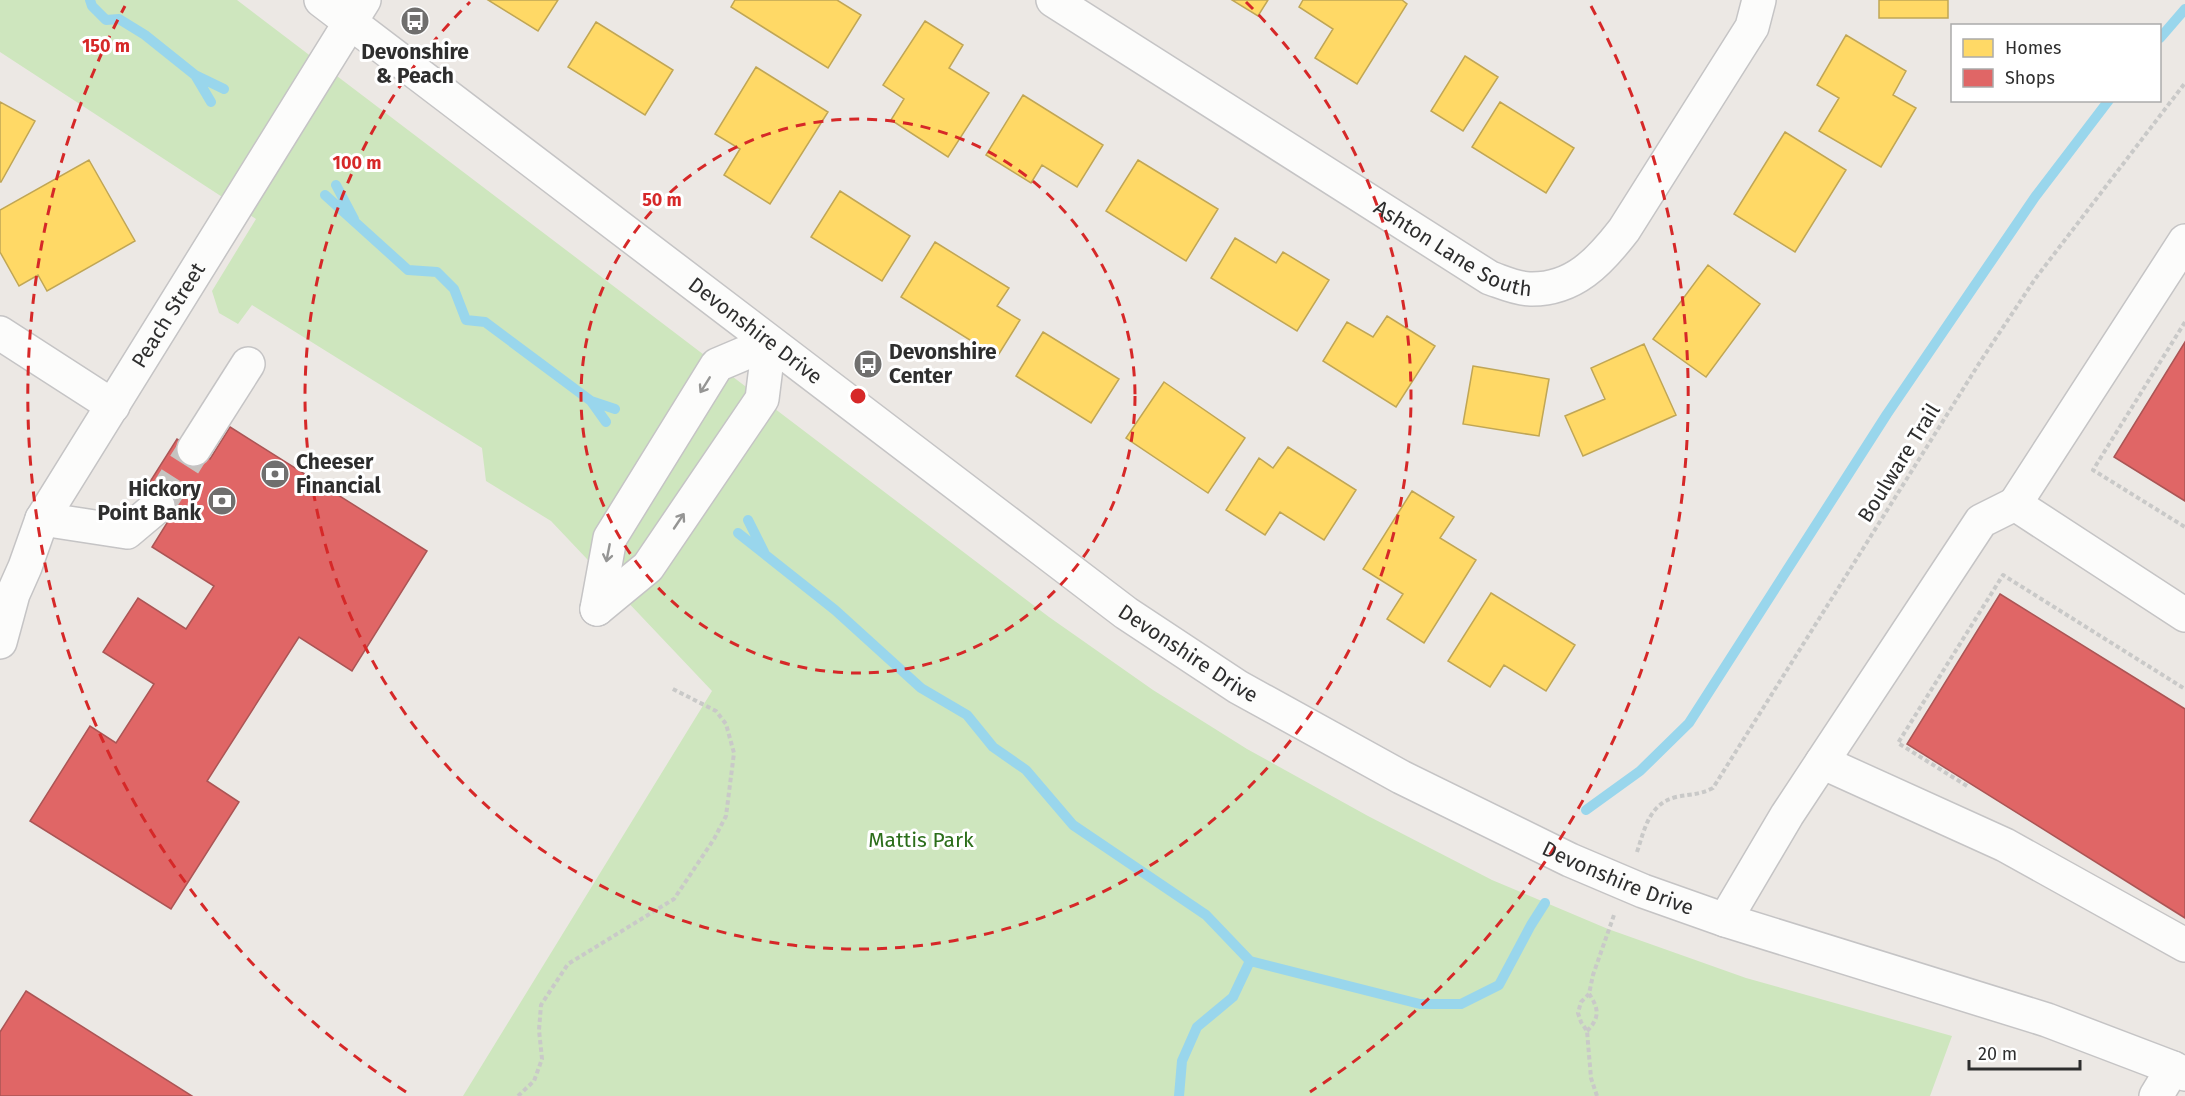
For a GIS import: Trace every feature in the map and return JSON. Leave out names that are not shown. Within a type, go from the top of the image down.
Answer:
[{"type":"street","name":"Devonshire Drive","points":[[321,0],[357,11],[769,343],[1126,613],[1238,687],[1401,777],[1522,837],[1643,891],[1725,920],[2047,1020],[2179,1071]]},
{"type":"street","name":"Ashton Lane South","points":[[1053,0],[1490,278],[1528,289],[1550,287],[1576,278],[1602,258],[1624,230],[1752,27],[1759,0]]},
{"type":"street","name":"Peach Street","points":[[0,642],[13,594],[26,567],[42,519],[357,11]]},
{"type":"street","points":[[1725,920],[1787,815],[1981,521],[2015,504],[2185,241]]},
{"type":"street","points":[[0,333],[113,406]]},
{"type":"street","points":[[769,343],[762,399],[648,567],[597,609],[610,538],[717,365],[769,343]]},
{"type":"street","points":[[194,449],[248,364]]},
{"type":"street","points":[[2015,504],[2185,615]]},
{"type":"street","points":[[42,519],[127,532],[158,506]]},
{"type":"street","points":[[1822,762],[2005,845],[2185,945]]},
{"type":"street","points":[[2156,1096],[2179,1071]]},
{"type":"path","name":"Boulware Trail","points":[[1640,842],[1650,817],[1659,804],[1676,797],[1700,795],[1713,788],[1980,362],[2036,279],[2185,83]]},
{"type":"path","points":[[2185,322],[2093,470],[2185,527]]},
{"type":"path","points":[[1968,786],[1898,743],[2003,574],[2185,689]]},
{"type":"path","points":[[518,1096],[534,1081],[542,1059],[539,1030],[541,1005],[568,964],[674,899],[726,816],[734,753],[726,724],[716,711],[671,688]]},
{"type":"path","points":[[1597,1096],[1591,1078],[1587,1031],[1578,1013],[1581,1002],[1589,994],[1611,921]]},
{"type":"path","points":[[1587,1031],[1598,1016],[1597,1005],[1589,994]]},
{"type":"green space","name":"Mattis Park","points":[[0,0],[237,0],[1049,617],[1153,690],[1247,749],[1368,816],[1492,880],[1608,929],[1746,978],[1952,1036],[1930,1096],[463,1096],[712,691],[551,521],[486,481],[482,448],[252,305],[238,324],[219,313],[212,291],[256,219],[0,52]]},
{"type":"building: Homes","points":[[488,0],[558,0],[538,31]]},
{"type":"building: Homes","points":[[735,0],[837,0],[861,15],[828,68],[731,7]]},
{"type":"building: Homes","points":[[1232,0],[1268,0],[1258,16]]},
{"type":"building: Homes","points":[[1303,0],[1402,0],[1407,4],[1357,84],[1315,58],[1333,29],[1299,7]]},
{"type":"building: Homes","points":[[1879,0],[1948,0],[1948,18],[1879,18]]},
{"type":"building: Homes","points":[[925,21],[963,45],[949,68],[989,93],[948,157],[891,120],[904,99],[883,85]]},
{"type":"building: Homes","points":[[596,22],[673,70],[645,115],[568,67]]},
{"type":"building: Homes","points":[[1846,35],[1906,71],[1893,95],[1916,108],[1881,167],[1819,131],[1839,98],[1817,85]]},
{"type":"building: Homes","points":[[1465,56],[1498,77],[1463,131],[1431,111]]},
{"type":"building: Homes","points":[[756,67],[828,112],[770,204],[724,175],[740,149],[715,134]]},
{"type":"building: Homes","points":[[1023,95],[1103,145],[1077,187],[1042,165],[1031,183],[986,155]]},
{"type":"building: Homes","points":[[0,102],[35,121],[1,182],[0,182]]},
{"type":"building: Homes","points":[[1500,102],[1574,148],[1546,193],[1472,147]]},
{"type":"building: Homes","points":[[1785,132],[1846,170],[1795,252],[1734,214]]},
{"type":"building: Homes","points":[[89,160],[135,241],[47,291],[38,275],[19,286],[0,252],[0,210]]},
{"type":"building: Homes","points":[[1138,160],[1218,209],[1186,261],[1106,211]]},
{"type":"building: Homes","points":[[840,191],[910,236],[882,281],[811,237]]},
{"type":"building: Homes","points":[[1235,238],[1276,263],[1283,252],[1329,280],[1297,331],[1211,278]]},
{"type":"building: Homes","points":[[935,242],[1009,288],[997,306],[1020,320],[997,357],[901,297]]},
{"type":"building: Homes","points":[[1708,265],[1760,304],[1706,377],[1653,339]]},
{"type":"building: Homes","points":[[1387,316],[1435,346],[1396,407],[1323,361],[1347,322],[1373,337]]},
{"type":"building: Homes","points":[[1043,332],[1119,379],[1091,423],[1016,376]]},
{"type":"building: Homes","points":[[1644,344],[1676,415],[1583,456],[1565,416],[1605,399],[1591,368]]},
{"type":"building: Homes","points":[[1473,366],[1549,379],[1539,436],[1463,424]]},
{"type":"building: Homes","points":[[1164,382],[1245,438],[1208,493],[1126,438]]},
{"type":"building: Homes","points":[[1288,447],[1356,490],[1324,540],[1280,512],[1265,535],[1226,510],[1259,458],[1273,468]]},
{"type":"building: Homes","points":[[1412,491],[1454,517],[1440,538],[1476,560],[1424,643],[1387,619],[1403,594],[1363,569]]},
{"type":"building: Homes","points":[[1491,593],[1575,645],[1546,691],[1504,665],[1490,687],[1448,661]]},
{"type":"building: Shops","points":[[2185,342],[2185,501],[2114,457]]},
{"type":"building: Shops","points":[[230,427],[427,551],[352,671],[299,637],[207,781],[239,802],[171,909],[30,821],[90,726],[116,743],[154,684],[103,652],[138,598],[186,629],[214,586],[152,547],[172,515],[141,496],[177,439],[210,459]]},
{"type":"building: Shops","points":[[2000,594],[2185,709],[2185,918],[1907,744]]},
{"type":"building: Shops","points":[[26,991],[192,1096],[0,1096],[0,1032]]},
{"type":"waterway","points":[[90,0],[92,6],[106,20],[119,19],[145,35],[195,75],[211,102]]},
{"type":"waterway","points":[[2161,37],[2185,9]]},
{"type":"waterway","points":[[195,75],[224,89]]},
{"type":"waterway","points":[[1586,810],[1640,771],[1689,723],[1887,414],[2035,197],[2107,102]]},
{"type":"waterway","points":[[336,185],[354,219]]},
{"type":"waterway","points":[[325,195],[408,270],[437,272],[454,289],[466,320],[485,322],[591,401],[606,422]]},
{"type":"waterway","points":[[591,401],[615,409]]},
{"type":"waterway","points":[[748,520],[764,552]]},
{"type":"waterway","points":[[738,533],[835,610],[921,688],[967,715],[993,747],[1026,770],[1073,825],[1206,915],[1250,961],[1420,1004],[1461,1004],[1499,985],[1545,903]]},
{"type":"waterway","points":[[1179,1096],[1182,1061],[1197,1027],[1233,997],[1250,961]]},
{"type":"tunnel","points":[[158,506],[194,449]]},
{"type":"place","name":"Devonshire & Peach","points":[[415,21]]},
{"type":"place","name":"Devonshire Center","points":[[868,364]]},
{"type":"place","name":"Cheeser Financial","points":[[275,474]]},
{"type":"place","name":"Hickory Point Bank","points":[[222,501]]}]
